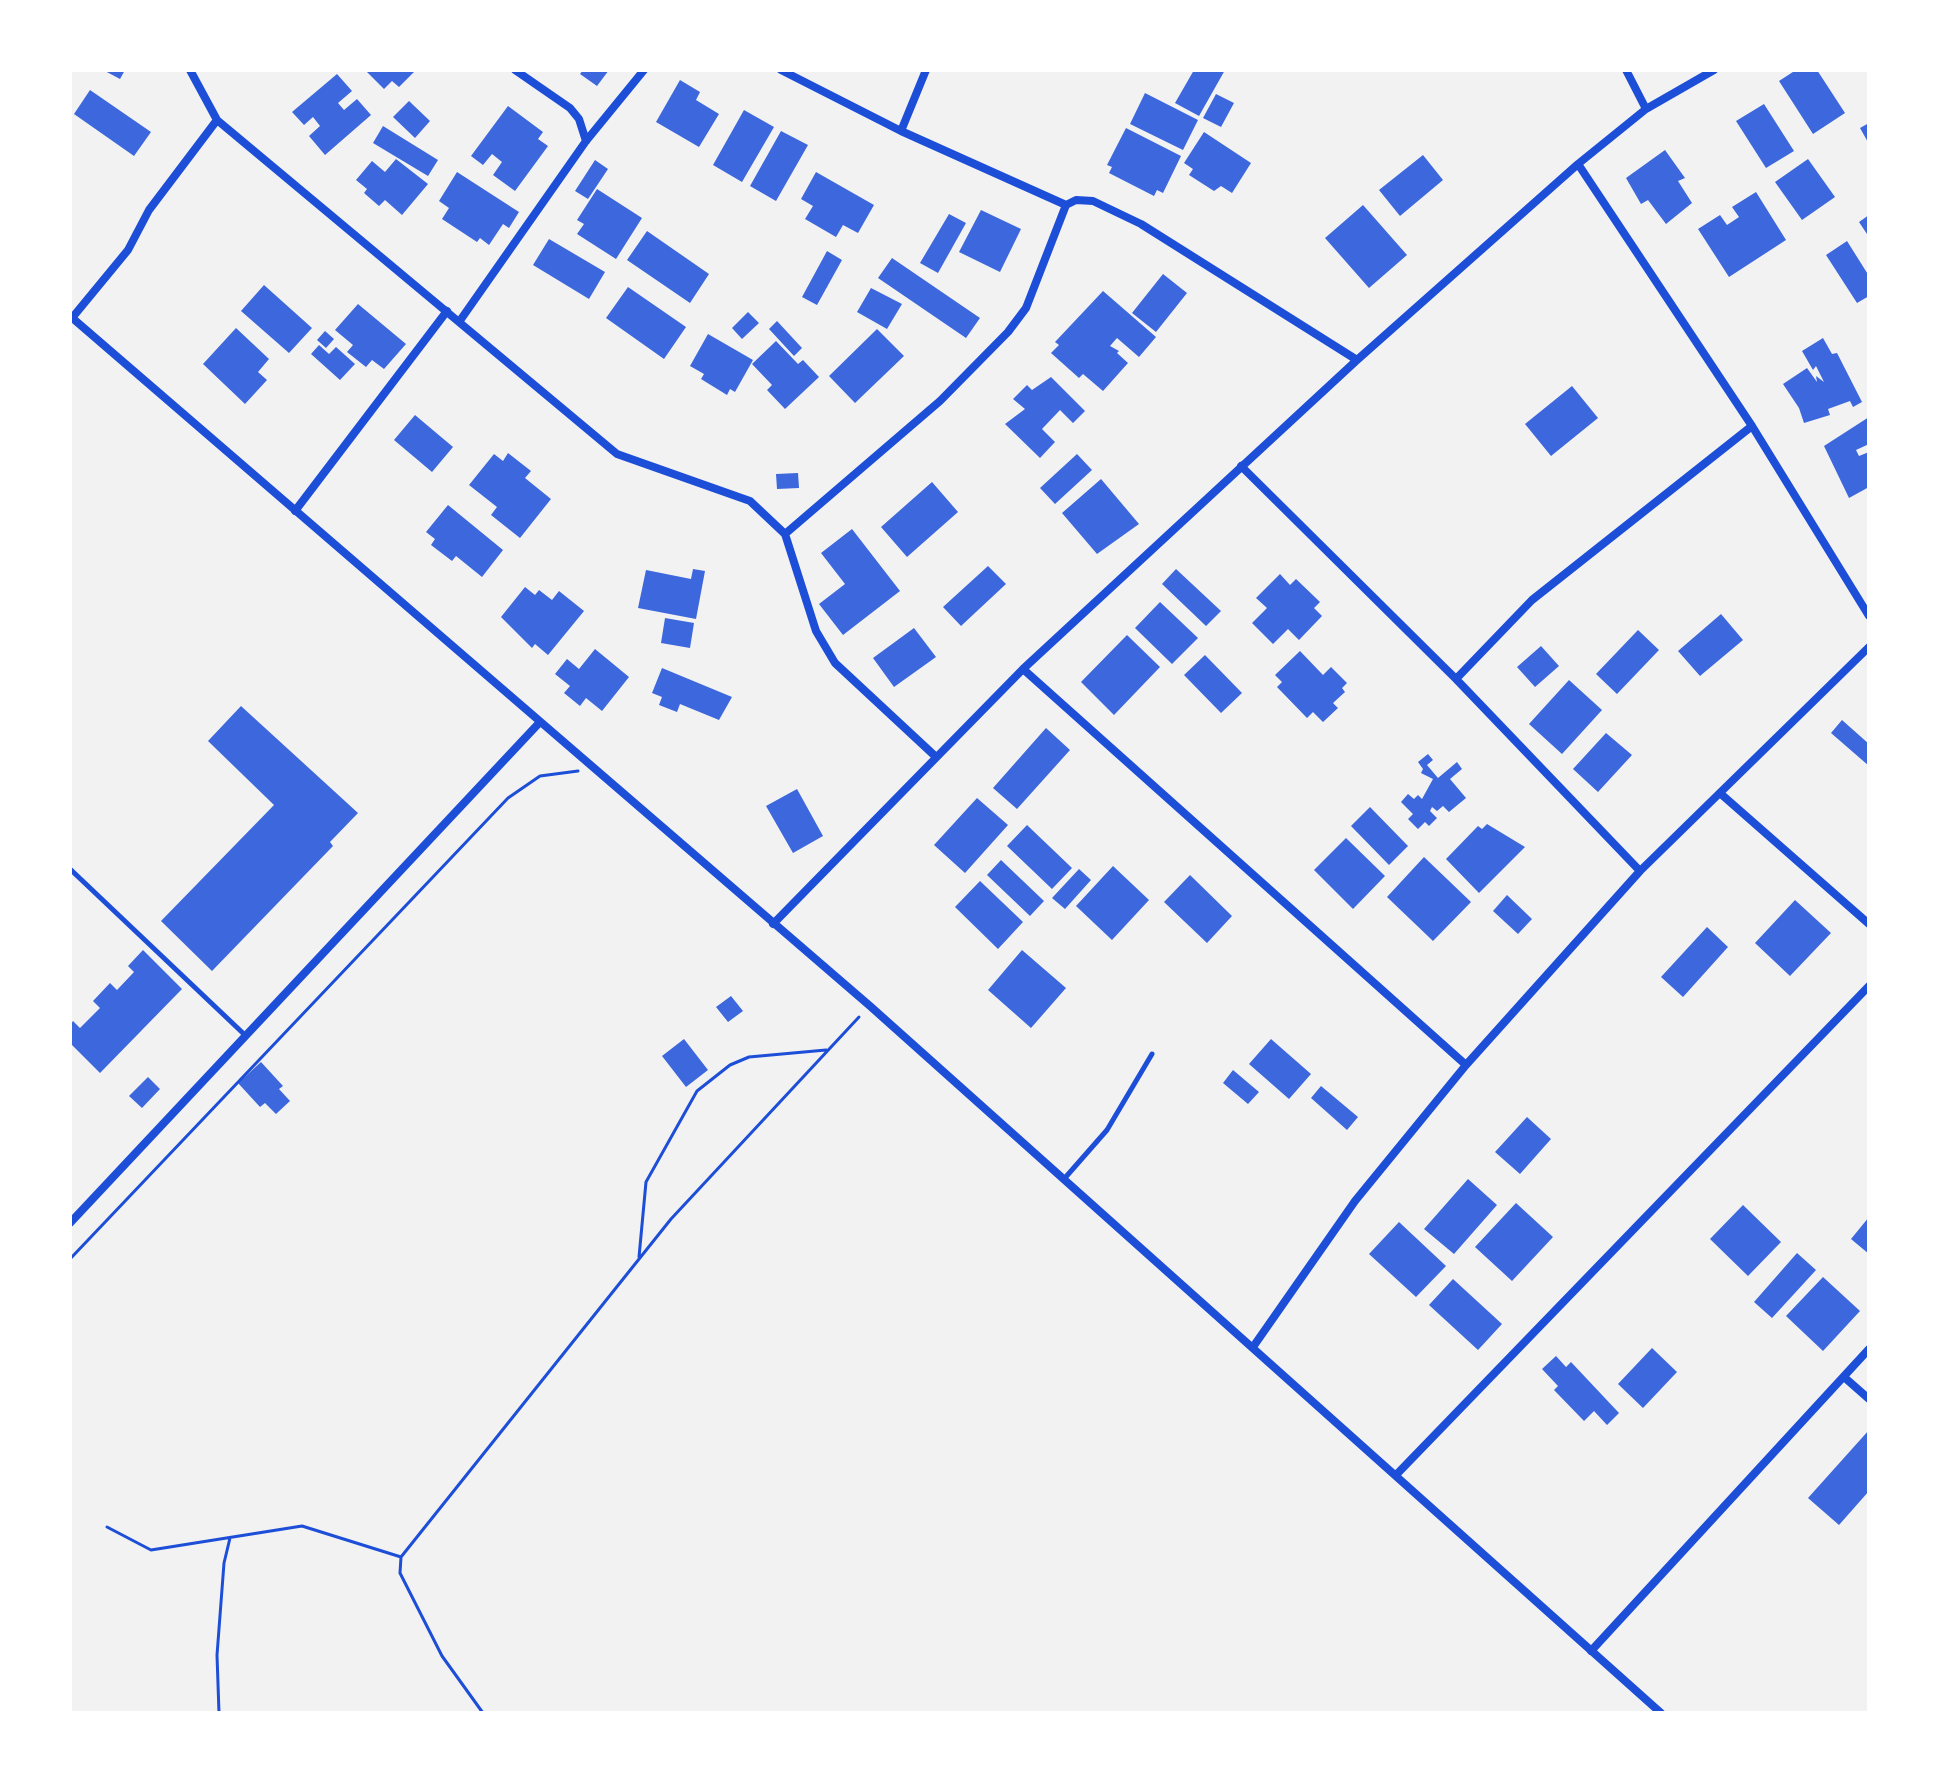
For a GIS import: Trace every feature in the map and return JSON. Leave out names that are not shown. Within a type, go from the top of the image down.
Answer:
[{"type":"street","points":[[190,70],[217,120],[617,454],[750,501],[785,534],[816,631],[835,663],[935,756]]},
{"type":"street","points":[[515,70],[570,108],[579,119],[586,141]]},
{"type":"street","points":[[459,322],[586,141],[644,70]]},
{"type":"street","points":[[781,70],[901,131],[1066,205]]},
{"type":"street","points":[[901,131],[926,70]]},
{"type":"street","points":[[1626,70],[1646,109]]},
{"type":"street","points":[[773,924],[1023,669],[1357,360],[1578,164],[1646,109],[1714,70]]},
{"type":"street","points":[[217,120],[149,210],[128,250],[71,317],[870,1006],[1661,1713]]},
{"type":"street","points":[[1578,164],[1752,426],[1869,616]]},
{"type":"street","points":[[785,534],[940,401],[1008,332],[1026,308],[1066,205],[1076,200],[1093,201],[1117,211],[1357,360]]},
{"type":"street","points":[[295,511],[447,311]]},
{"type":"street","points":[[1456,679],[1532,600],[1752,426]]},
{"type":"street","points":[[1241,466],[1456,679],[1640,871]]},
{"type":"street","points":[[1253,1347],[1355,1201],[1466,1065],[1640,871],[1869,647]]},
{"type":"street","points":[[1023,669],[1466,1065]]},
{"type":"street","points":[[70,1223],[540,722]]},
{"type":"street","points":[[1721,794],[1869,924]]},
{"type":"street","points":[[1396,1475],[1869,986]]},
{"type":"street","points":[[1591,1651],[1869,1349]]},
{"type":"street","points":[[1844,1377],[1869,1399]]},
{"type":"lane","points":[[70,869],[246,1037]]},
{"type":"lane","points":[[1064,1179],[1107,1130],[1152,1054]]},
{"type":"path","points":[[70,1259],[508,798],[540,776],[594,768]]},
{"type":"path","points":[[483,1713],[442,1656],[400,1573],[401,1557],[639,1257],[826,1050],[870,1006]]},
{"type":"path","points":[[639,1257],[646,1182],[697,1091],[730,1065],[749,1057],[826,1050]]},
{"type":"path","points":[[107,1527],[151,1550],[302,1526],[401,1557]]},
{"type":"path","points":[[219,1713],[217,1655],[224,1563],[230,1538]]},
{"type":"building","points":[[103,70],[125,70],[120,79]]},
{"type":"building","points":[[365,70],[416,70],[399,87],[392,81],[384,89]]},
{"type":"building","points":[[583,70],[609,70],[597,86],[580,74]]},
{"type":"building","points":[[1194,70],[1225,70],[1199,116],[1175,103]]},
{"type":"building","points":[[1796,70],[1817,70],[1845,113],[1813,134],[1779,81]]},
{"type":"building","points":[[337,74],[352,91],[338,103],[344,110],[357,99],[371,115],[325,155],[309,136],[320,126],[313,117],[304,125],[292,112]]},
{"type":"building","points":[[680,80],[700,92],[696,100],[719,114],[699,147],[656,122]]},
{"type":"building","points":[[90,90],[151,132],[134,156],[74,114]]},
{"type":"building","points":[[1145,93],[1198,120],[1183,150],[1130,124]]},
{"type":"building","points":[[1216,94],[1234,103],[1221,127],[1203,118]]},
{"type":"building","points":[[409,101],[430,121],[415,138],[393,117]]},
{"type":"building","points":[[1764,104],[1794,151],[1766,168],[1736,121]]},
{"type":"building","points":[[508,106],[543,132],[538,139],[548,146],[515,191],[493,175],[502,162],[492,154],[483,165],[471,156]]},
{"type":"building","points":[[744,110],[774,127],[742,182],[713,165]]},
{"type":"building","points":[[1869,123],[1869,144],[1860,128]]},
{"type":"building","points":[[383,126],[438,160],[428,176],[373,143]]},
{"type":"building","points":[[1126,128],[1181,156],[1163,193],[1157,190],[1154,196],[1109,173],[1112,167],[1107,165]]},
{"type":"building","points":[[781,131],[808,145],[776,201],[750,186]]},
{"type":"building","points":[[1204,132],[1251,163],[1232,193],[1221,186],[1214,191],[1189,175],[1193,169],[1184,163]]},
{"type":"building","points":[[1665,150],[1685,178],[1678,181],[1692,203],[1666,224],[1648,200],[1641,204],[1626,178]]},
{"type":"building","points":[[1423,155],[1443,180],[1400,216],[1379,190]]},
{"type":"building","points":[[396,159],[428,184],[402,215],[385,200],[379,206],[364,193],[367,189],[356,180],[372,161],[385,172]]},
{"type":"building","points":[[1808,159],[1835,197],[1802,220],[1775,182]]},
{"type":"building","points":[[595,160],[608,169],[588,199],[575,191]]},
{"type":"building","points":[[457,172],[519,212],[509,228],[503,224],[489,245],[480,238],[477,242],[442,219],[449,208],[439,201]]},
{"type":"building","points":[[816,172],[874,205],[858,233],[843,225],[836,237],[805,219],[813,206],[801,199]]},
{"type":"building","points":[[597,189],[642,218],[616,259],[577,234],[584,224],[577,220]]},
{"type":"building","points":[[1756,192],[1786,240],[1729,277],[1698,229],[1720,215],[1727,225],[1739,217],[1732,207]]},
{"type":"building","points":[[1363,205],[1407,255],[1369,288],[1325,238]]},
{"type":"building","points":[[981,210],[1021,229],[1000,272],[959,252]]},
{"type":"building","points":[[949,214],[966,223],[938,273],[920,263]]},
{"type":"building","points":[[1869,215],[1869,237],[1859,222]]},
{"type":"building","points":[[647,231],[709,274],[690,303],[627,260]]},
{"type":"building","points":[[549,239],[605,272],[589,299],[533,265]]},
{"type":"building","points":[[1847,241],[1869,276],[1869,296],[1857,303],[1826,255]]},
{"type":"building","points":[[827,251],[842,260],[817,305],[802,297]]},
{"type":"building","points":[[892,258],[980,318],[966,338],[878,278]]},
{"type":"building","points":[[1163,274],[1187,293],[1156,332],[1132,313]]},
{"type":"building","points":[[264,285],[312,328],[289,353],[241,311]]},
{"type":"building","points":[[628,287],[686,327],[664,359],[606,318]]},
{"type":"building","points":[[871,288],[902,304],[887,329],[857,312]]},
{"type":"building","points":[[1103,291],[1156,337],[1139,357],[1117,338],[1110,346],[1119,351],[1117,353],[1128,363],[1103,391],[1083,374],[1079,378],[1051,353],[1059,345],[1055,342]]},
{"type":"building","points":[[358,304],[406,344],[384,369],[372,360],[366,367],[347,352],[353,345],[335,330]]},
{"type":"building","points":[[748,312],[759,323],[742,339],[732,328]]},
{"type":"building","points":[[777,321],[802,348],[794,356],[769,329]]},
{"type":"building","points":[[236,328],[269,359],[258,372],[267,380],[245,404],[203,364]]},
{"type":"building","points":[[877,329],[904,356],[855,403],[829,376]]},
{"type":"building","points":[[325,331],[334,339],[326,348],[317,340]]},
{"type":"building","points":[[708,334],[753,360],[735,392],[730,389],[727,395],[701,379],[704,374],[690,366]]},
{"type":"building","points":[[1823,338],[1832,354],[1837,353],[1862,402],[1853,407],[1850,401],[1828,409],[1830,415],[1804,423],[1799,408],[1783,384],[1807,368],[1817,382],[1816,376],[1824,382],[1816,366],[1813,370],[1802,351]]},
{"type":"building","points":[[776,341],[798,364],[803,360],[819,377],[785,409],[767,390],[772,385],[752,364]]},
{"type":"building","points":[[319,345],[329,354],[336,347],[355,364],[340,380],[311,354]]},
{"type":"building","points":[[1051,377],[1085,411],[1073,423],[1060,410],[1042,429],[1055,442],[1040,458],[1005,424],[1025,409],[1013,399],[1027,385],[1032,390]]},
{"type":"building","points":[[1572,386],[1598,418],[1551,456],[1525,424]]},
{"type":"building","points":[[415,415],[453,447],[432,472],[394,440]]},
{"type":"building","points":[[1869,417],[1869,444],[1856,450],[1859,456],[1869,452],[1869,487],[1849,498],[1824,446]]},
{"type":"building","points":[[508,453],[531,471],[525,478],[551,499],[520,538],[491,515],[497,507],[469,485],[494,454],[503,461]]},
{"type":"building","points":[[1077,454],[1092,470],[1055,504],[1040,488]]},
{"type":"building","points":[[798,473],[799,488],[777,489],[776,474]]},
{"type":"building","points":[[1101,479],[1139,524],[1097,554],[1062,513]]},
{"type":"building","points":[[932,482],[958,512],[907,557],[881,527]]},
{"type":"building","points":[[448,505],[503,550],[482,577],[456,556],[452,561],[431,545],[435,539],[426,532]]},
{"type":"building","points":[[852,529],[900,591],[843,635],[819,604],[845,584],[821,553]]},
{"type":"building","points":[[988,566],[1006,584],[961,626],[943,607]]},
{"type":"building","points":[[693,569],[705,571],[696,619],[638,608],[646,570],[691,579]]},
{"type":"building","points":[[1176,569],[1221,611],[1206,626],[1162,584]]},
{"type":"building","points":[[1280,574],[1290,585],[1296,579],[1320,602],[1314,608],[1322,616],[1299,640],[1288,629],[1273,644],[1252,623],[1267,608],[1256,598]]},
{"type":"building","points":[[525,587],[535,595],[539,590],[552,600],[559,591],[584,611],[548,655],[535,644],[532,648],[501,617]]},
{"type":"building","points":[[1160,602],[1198,638],[1172,664],[1135,628]]},
{"type":"building","points":[[1721,614],[1743,640],[1700,676],[1678,651]]},
{"type":"building","points":[[665,618],[694,623],[690,648],[661,643]]},
{"type":"building","points":[[914,628],[936,657],[894,687],[873,658]]},
{"type":"building","points":[[1638,630],[1659,650],[1617,694],[1596,674]]},
{"type":"building","points":[[1127,635],[1160,667],[1114,715],[1081,682]]},
{"type":"building","points":[[1541,646],[1559,666],[1535,687],[1517,667]]},
{"type":"building","points":[[595,649],[629,677],[602,711],[586,698],[580,706],[564,693],[570,686],[555,674],[567,659],[579,669]]},
{"type":"building","points":[[1300,651],[1323,675],[1331,667],[1347,683],[1342,688],[1345,692],[1333,703],[1338,708],[1323,722],[1313,712],[1307,718],[1277,687],[1282,682],[1275,675]]},
{"type":"building","points":[[1205,655],[1242,693],[1221,713],[1184,675]]},
{"type":"building","points":[[662,668],[732,697],[719,720],[680,704],[677,712],[659,705],[662,697],[652,693]]},
{"type":"building","points":[[1569,680],[1602,710],[1562,754],[1529,724]]},
{"type":"building","points":[[241,706],[358,813],[330,842],[333,846],[212,971],[161,921],[274,805],[208,741]]},
{"type":"building","points":[[1842,720],[1869,744],[1869,766],[1831,733]]},
{"type":"building","points":[[1046,728],[1070,750],[1017,809],[993,788]]},
{"type":"building","points":[[1606,733],[1632,755],[1598,792],[1573,769]]},
{"type":"building","points":[[1428,754],[1433,760],[1427,765],[1438,778],[1457,762],[1462,769],[1450,779],[1466,798],[1449,812],[1443,806],[1437,811],[1432,807],[1430,811],[1437,818],[1429,826],[1425,822],[1418,829],[1408,819],[1413,814],[1401,802],[1408,794],[1414,799],[1418,795],[1422,799],[1433,779],[1421,773],[1423,769],[1418,762]]},
{"type":"building","points":[[797,789],[823,836],[793,853],[766,806]]},
{"type":"building","points":[[977,798],[1008,825],[965,873],[934,845]]},
{"type":"building","points":[[1370,807],[1408,846],[1389,865],[1351,826]]},
{"type":"building","points":[[1487,824],[1525,847],[1479,893],[1446,859],[1478,826],[1482,829]]},
{"type":"building","points":[[1027,825],[1072,868],[1052,889],[1007,846]]},
{"type":"building","points":[[1346,838],[1385,876],[1353,909],[1314,870]]},
{"type":"building","points":[[1424,857],[1471,902],[1433,941],[1387,897]]},
{"type":"building","points":[[1001,860],[1044,901],[1030,916],[987,875]]},
{"type":"building","points":[[1113,866],[1149,900],[1112,940],[1076,906]]},
{"type":"building","points":[[1079,869],[1091,880],[1065,909],[1052,898]]},
{"type":"building","points":[[1190,875],[1232,916],[1207,943],[1164,902]]},
{"type":"building","points":[[980,881],[1023,922],[998,949],[955,907]]},
{"type":"building","points":[[1507,895],[1532,919],[1518,934],[1493,911]]},
{"type":"building","points":[[1795,900],[1831,933],[1790,976],[1755,943]]},
{"type":"building","points":[[1707,927],[1728,947],[1683,997],[1661,977]]},
{"type":"building","points":[[143,950],[182,989],[100,1073],[70,1043],[70,1025],[73,1021],[80,1028],[100,1008],[93,1001],[110,983],[117,990],[134,972],[128,966]]},
{"type":"building","points":[[1022,950],[1066,988],[1031,1028],[988,990]]},
{"type":"building","points":[[731,996],[743,1011],[728,1022],[716,1007]]},
{"type":"building","points":[[684,1039],[708,1070],[686,1087],[662,1056]]},
{"type":"building","points":[[1271,1039],[1311,1074],[1289,1099],[1249,1064]]},
{"type":"building","points":[[261,1062],[283,1086],[279,1089],[290,1101],[276,1114],[265,1103],[260,1107],[238,1083]]},
{"type":"building","points":[[1233,1070],[1259,1092],[1248,1104],[1223,1083]]},
{"type":"building","points":[[148,1077],[160,1089],[142,1108],[129,1096]]},
{"type":"building","points":[[1321,1086],[1358,1117],[1347,1130],[1311,1098]]},
{"type":"building","points":[[1527,1117],[1551,1139],[1520,1174],[1495,1152]]},
{"type":"building","points":[[1468,1179],[1497,1205],[1454,1254],[1424,1229]]},
{"type":"building","points":[[1516,1203],[1553,1237],[1512,1281],[1475,1247]]},
{"type":"building","points":[[1743,1205],[1781,1242],[1748,1276],[1710,1239]]},
{"type":"building","points":[[1869,1217],[1869,1254],[1851,1239]]},
{"type":"building","points":[[1399,1222],[1446,1266],[1416,1297],[1369,1254]]},
{"type":"building","points":[[1797,1253],[1816,1270],[1772,1318],[1754,1302]]},
{"type":"building","points":[[1823,1277],[1860,1311],[1823,1351],[1786,1316]]},
{"type":"building","points":[[1453,1279],[1502,1324],[1478,1350],[1429,1305]]},
{"type":"building","points":[[1652,1348],[1677,1372],[1643,1408],[1618,1384]]},
{"type":"building","points":[[1556,1356],[1566,1367],[1571,1362],[1619,1413],[1607,1425],[1594,1411],[1584,1421],[1554,1390],[1558,1386],[1542,1369]]},
{"type":"building","points":[[1869,1430],[1869,1491],[1839,1525],[1808,1498]]}]
